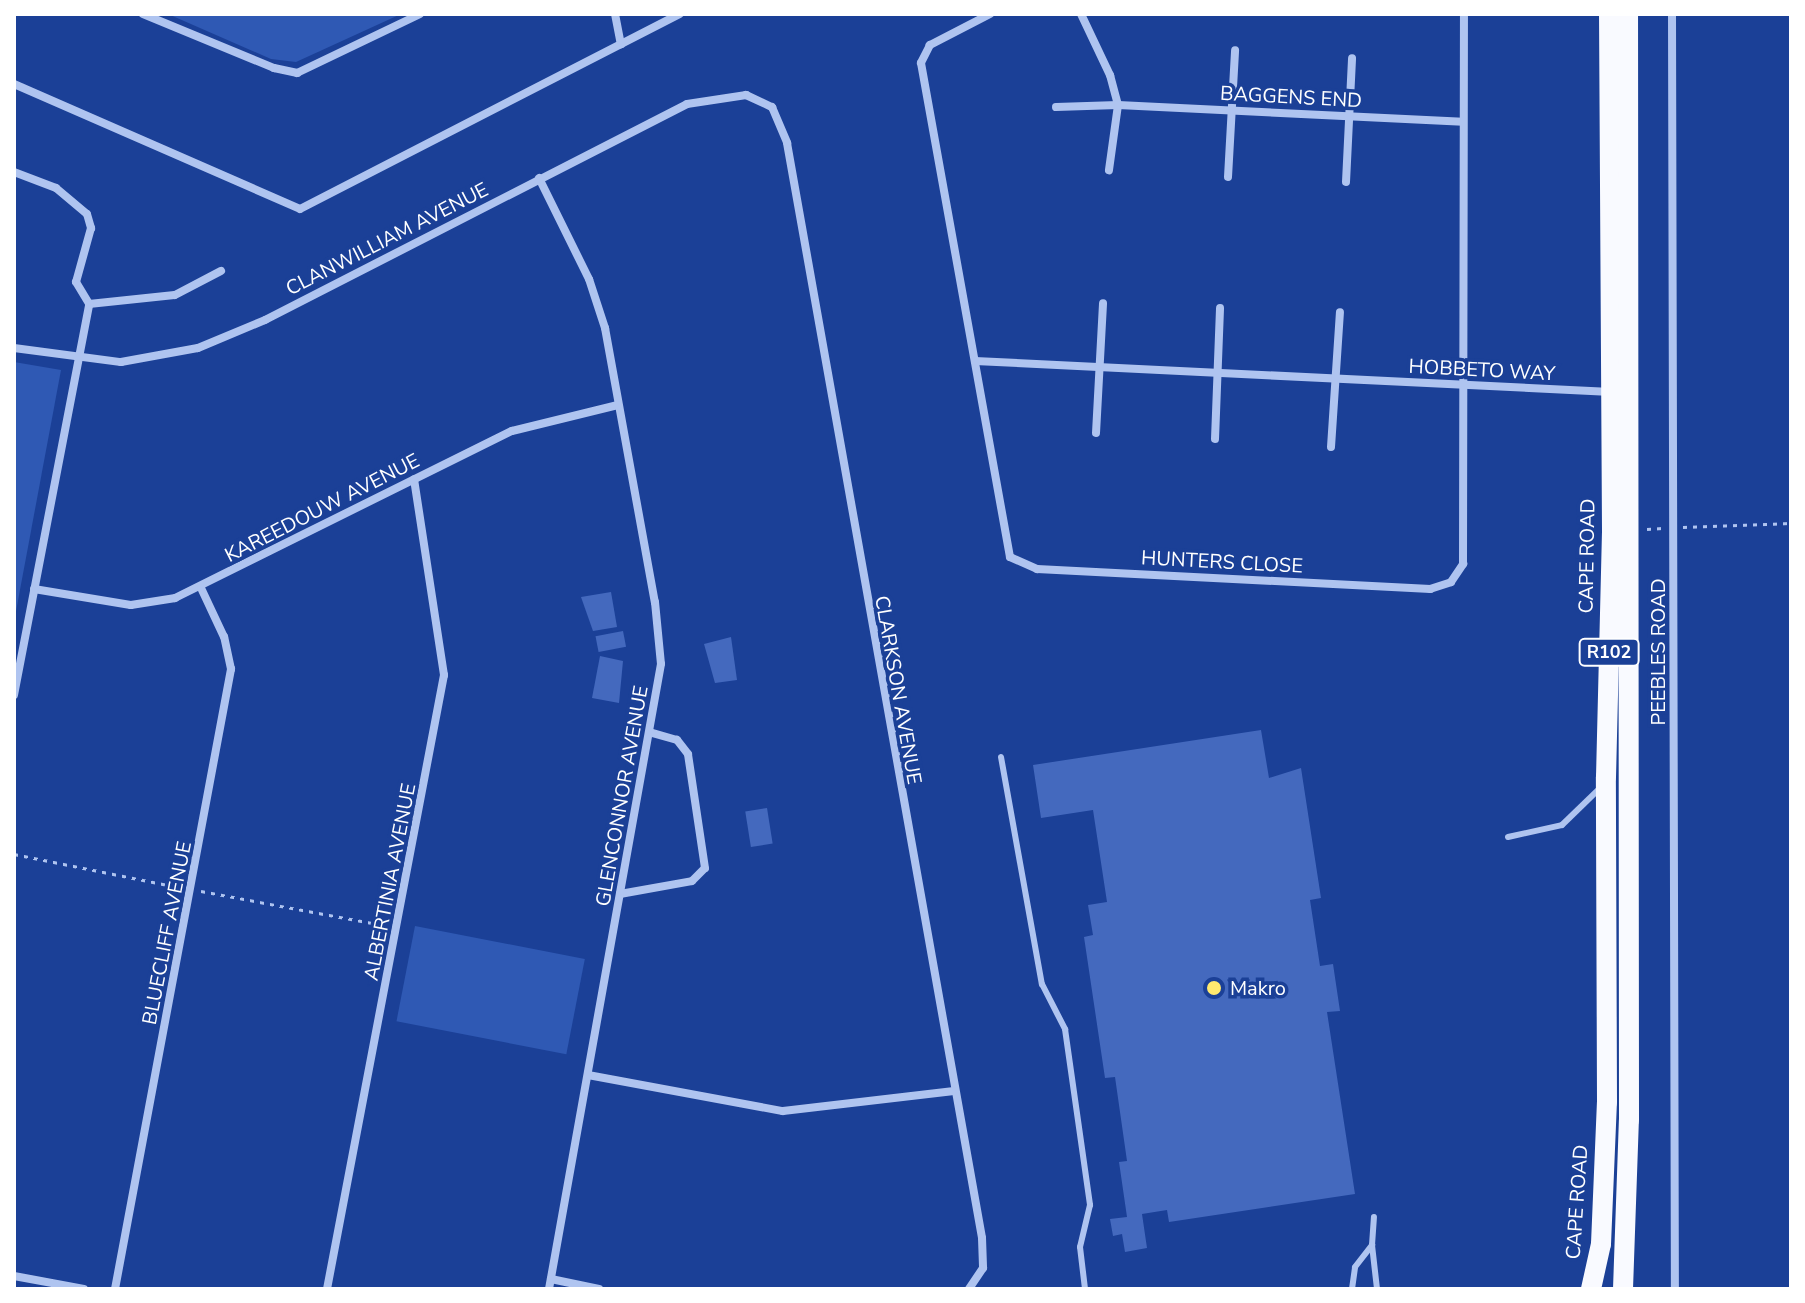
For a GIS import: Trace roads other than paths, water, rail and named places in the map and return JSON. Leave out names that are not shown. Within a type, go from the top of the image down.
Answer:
[{"type":"main road","name":"CAPE ROAD","points":[[1609,14],[1619,392],[1629,1120],[1623,1289]]},
{"type":"main road","name":"CAPE ROAD","points":[[1591,1289],[1601,1244],[1607,1102],[1606,777],[1628,14]]},
{"type":"street","points":[[143,14],[283,72],[297,73],[420,14]]},
{"type":"street","points":[[615,14],[621,44]]},
{"type":"street","points":[[14,84],[300,209],[680,14]]},
{"type":"street","name":"HUNTERS CLOSE","points":[[990,14],[930,45],[921,63],[1010,557],[1025,566],[1430,589],[1451,582],[1463,564],[1464,14]]},
{"type":"street","points":[[1081,14],[1110,75],[1118,105],[1109,170]]},
{"type":"street","name":"PEEBLES ROAD","points":[[1672,14],[1675,1289]]},
{"type":"street","points":[[1228,177],[1235,50]]},
{"type":"street","points":[[1346,182],[1352,58]]},
{"type":"street","name":"CLANWILLIAM AVENUE","points":[[14,348],[79,360],[121,362],[223,339],[687,104],[730,95],[762,98]]},
{"type":"street","name":"CLARKSON AVENUE","points":[[762,98],[772,107],[787,143],[952,1091],[984,1254],[983,1268],[969,1289]]},
{"type":"street","name":"BAGGENS END","points":[[1056,107],[1118,105],[1463,122]]},
{"type":"street","points":[[14,172],[56,188],[87,214],[91,228],[76,282],[89,304],[14,695]]},
{"type":"street","name":"GLENCONNOR AVENUE","points":[[539,178],[589,279],[605,328],[660,634],[652,733],[550,1284]]},
{"type":"street","points":[[89,304],[175,295],[221,271]]},
{"type":"street","points":[[1096,433],[1103,303]]},
{"type":"street","points":[[1215,439],[1220,308]]},
{"type":"street","points":[[1331,447],[1340,312]]},
{"type":"street","name":"HOBBETO WAY","points":[[975,361],[1619,392]]},
{"type":"street","name":"KAREEDOUW AVENUE","points":[[34,589],[131,605],[156,604],[201,588],[414,479],[524,427],[618,405]]},
{"type":"street","name":"ALBERTINIA AVENUE","points":[[327,1289],[444,675],[414,479]]},
{"type":"street","name":"BLUECLIFF AVENUE","points":[[115,1289],[231,669],[224,637],[201,588]]},
{"type":"street","points":[[620,894],[692,881],[705,868],[688,754],[677,740],[652,733]]},
{"type":"street","points":[[588,1075],[783,1111],[952,1091]]},
{"type":"street","points":[[14,1276],[84,1289]]},
{"type":"street","points":[[550,1284],[599,1289]]},
{"type":"lane","points":[[1001,757],[1042,984],[1065,1029],[1090,1205],[1080,1247],[1085,1289]]},
{"type":"lane","points":[[1508,837],[1562,825],[1591,801],[1606,777]]},
{"type":"lane","points":[[1374,1217],[1372,1245],[1377,1289]]},
{"type":"lane","points":[[1352,1289],[1355,1267],[1372,1245]]},
{"type":"place","name":"Makro","points":[[1214,988]]}]
